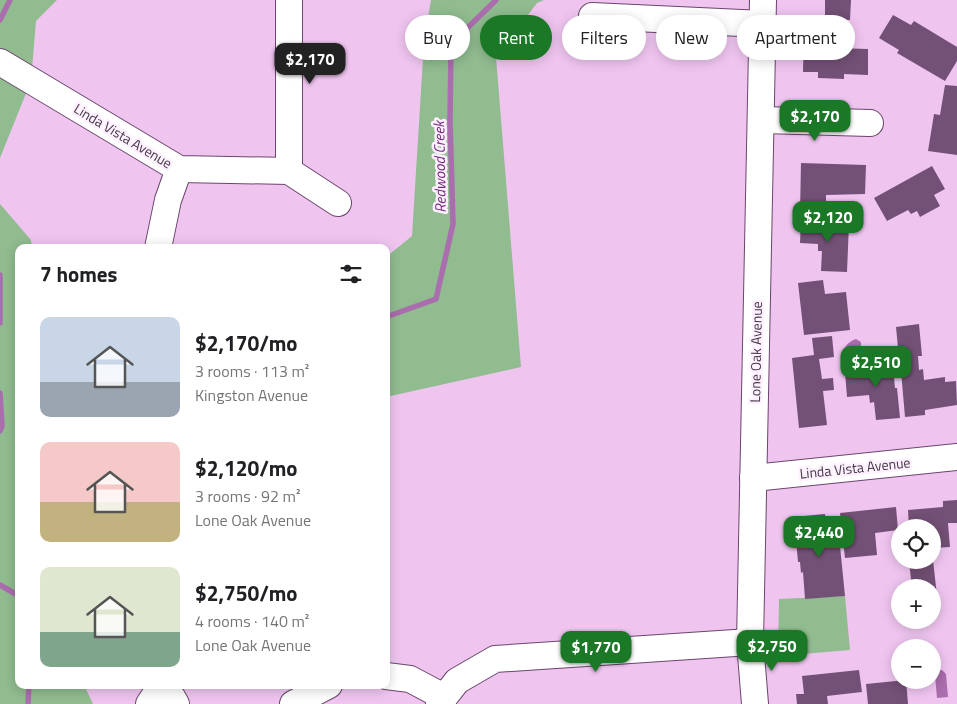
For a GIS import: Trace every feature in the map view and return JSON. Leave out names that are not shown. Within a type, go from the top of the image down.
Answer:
[{"type":"street","points":[[289,0],[289,171],[338,203]]},
{"type":"street","points":[[635,15],[763,12]]},
{"type":"street","name":"Lone Oak Avenue","points":[[755,704],[750,642],[763,12]]},
{"type":"street","name":"Linda Vista Avenue","points":[[0,62],[179,169],[289,171]]},
{"type":"street","points":[[761,120],[870,124]]},
{"type":"street","points":[[159,244],[168,200],[179,169]]},
{"type":"street","name":"Linda Vista Avenue","points":[[753,478],[957,457]]},
{"type":"street","points":[[390,676],[410,679],[442,701],[457,681],[495,659],[750,642]]},
{"type":"street","points":[[294,704],[322,689]]},
{"type":"street","points":[[149,704],[155,695],[163,693],[172,697],[176,704]]},
{"type":"green space","points":[[0,0],[57,0],[36,21],[31,81],[0,158]]},
{"type":"green space","points":[[431,0],[544,0],[537,3],[528,15],[480,15],[480,60],[496,60],[521,367],[390,396],[390,254],[412,236],[423,60],[470,60],[470,15],[428,15]]},
{"type":"green space","points":[[0,204],[31,240],[32,244],[15,244],[15,689],[86,689],[93,704],[0,704]]},
{"type":"green space","points":[[845,596],[850,650],[778,656],[779,599]]},
{"type":"shaded area","points":[[856,339],[861,342],[861,348],[856,354],[854,362],[850,365],[844,365],[841,359],[844,349],[850,342]]},
{"type":"shaded area","points":[[942,670],[946,674],[948,697],[937,698],[936,689],[941,689]]},
{"type":"building","points":[[825,0],[851,0],[850,15],[825,15]]},
{"type":"building","points":[[893,15],[911,25],[914,21],[957,47],[957,61],[945,81],[897,53],[899,50],[879,38]]},
{"type":"building","points":[[855,49],[868,49],[868,75],[844,74],[844,79],[818,78],[818,72],[803,72],[803,60],[855,60]]},
{"type":"building","points":[[945,85],[957,86],[957,155],[928,151],[934,114],[940,115]]},
{"type":"building","points":[[801,163],[866,165],[865,194],[826,195],[826,212],[800,212]]},
{"type":"building","points":[[932,166],[945,189],[934,195],[940,206],[920,217],[917,211],[911,214],[908,210],[887,221],[874,198]]},
{"type":"building","points":[[801,219],[827,220],[827,223],[849,224],[847,272],[821,271],[822,251],[818,251],[818,244],[800,243]]},
{"type":"building","points":[[823,280],[825,294],[846,292],[850,330],[804,335],[798,283]]},
{"type":"building","points":[[919,324],[922,356],[918,356],[919,370],[923,369],[924,380],[945,377],[945,382],[956,381],[957,405],[925,410],[925,415],[905,417],[901,371],[905,370],[904,359],[899,359],[896,327]]},
{"type":"building","points":[[832,336],[834,357],[819,359],[822,379],[833,378],[834,390],[823,391],[827,425],[799,428],[792,358],[814,355],[812,338]]},
{"type":"building","points":[[889,356],[890,368],[893,367],[895,388],[897,388],[900,418],[876,420],[874,402],[870,403],[869,395],[847,397],[845,372],[872,370],[871,358]]},
{"type":"building","points":[[957,500],[957,523],[948,523],[950,547],[941,548],[941,519],[908,519],[908,510],[943,507],[943,501]]},
{"type":"building","points":[[896,507],[897,519],[891,519],[891,531],[875,533],[877,555],[845,558],[840,513]]},
{"type":"building","points":[[825,514],[826,526],[832,526],[834,546],[840,546],[845,596],[805,599],[803,572],[801,573],[800,562],[798,562],[794,517]]},
{"type":"building","points":[[910,569],[934,569],[935,579],[911,579]]},
{"type":"building","points":[[859,670],[862,692],[827,696],[828,704],[797,704],[796,694],[804,694],[802,676]]},
{"type":"building","points":[[891,682],[891,689],[907,689],[908,704],[868,704],[866,684]]},
{"type":"waterway","points":[[0,20],[10,0]]},
{"type":"waterway","name":"Redwood Creek","points":[[390,316],[436,299],[453,224],[450,121],[451,44],[496,0]]},
{"type":"waterway","points":[[0,275],[0,323]]},
{"type":"waterway","points":[[0,393],[2,426],[0,431]]},
{"type":"waterway","points":[[0,585],[15,594]]},
{"type":"waterway","points":[[28,704],[29,689]]}]
